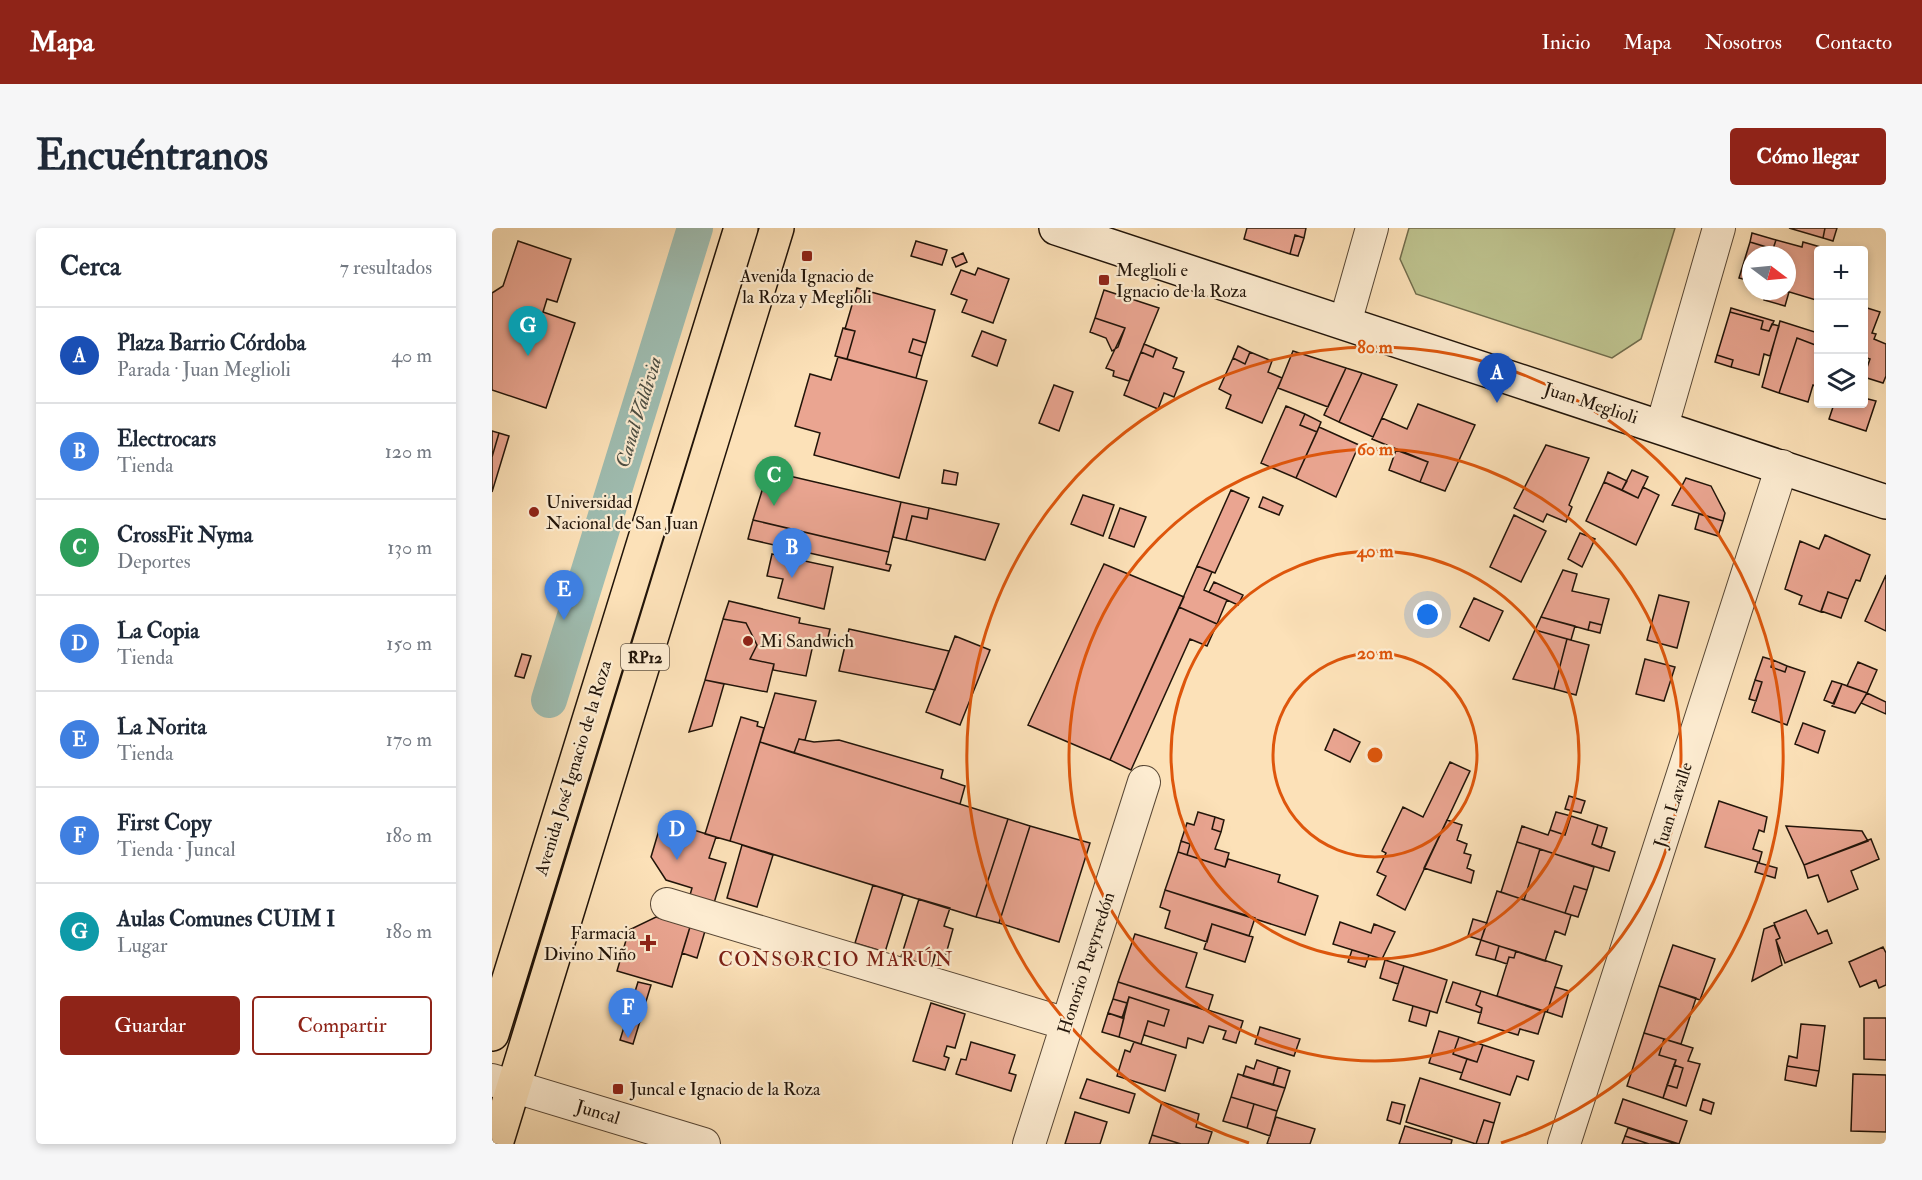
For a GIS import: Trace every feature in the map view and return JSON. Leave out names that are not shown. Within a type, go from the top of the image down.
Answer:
[{"type":"main road","name":"Avenida José Ignacio de la Roza","points":[[492,1034],[741,228]]},
{"type":"main road","name":"Avenida José Ignacio de la Roza","points":[[496,1144],[503,1083],[777,228]]},
{"type":"main road","name":"Juan Meglioli","points":[[1056,228],[1662,426],[1886,502]]},
{"type":"street","points":[[1345,323],[1372,228]]},
{"type":"street","points":[[1662,426],[1719,228]]},
{"type":"street","name":"Juan Lavalle","points":[[1564,1144],[1782,466]]},
{"type":"street","name":"Honorio Pueyrredón","points":[[1029,1144],[1144,782]]},
{"type":"street","points":[[667,904],[1067,1024]]},
{"type":"street","name":"Juncal","points":[[503,1083],[704,1144]]},
{"type":"green space","points":[[1409,228],[1675,228],[1641,339],[1612,358],[1416,294],[1400,259]]},
{"type":"building","points":[[1247,228],[1306,228],[1304,238],[1295,235],[1290,254],[1244,239]]},
{"type":"building","points":[[1789,228],[1825,228],[1823,238]]},
{"type":"building","points":[[1825,228],[1837,228],[1833,241],[1823,238]]},
{"type":"building","points":[[1752,233],[1776,240],[1774,246],[1750,242]]},
{"type":"building","points":[[1295,235],[1304,238],[1298,256],[1290,254]]},
{"type":"building","points":[[1776,240],[1802,247],[1803,242],[1817,246],[1814,246],[1814,299],[1796,294],[1796,246],[1774,246]]},
{"type":"building","points":[[518,241],[571,259],[557,302],[547,299],[543,312],[575,323],[546,408],[492,390],[492,293],[503,286]]},
{"type":"building","points":[[916,241],[947,250],[942,265],[911,256]]},
{"type":"building","points":[[1750,242],[1763,246],[1749,246]]},
{"type":"building","points":[[963,253],[967,262],[956,267],[952,258]]},
{"type":"building","points":[[978,268],[1009,279],[993,323],[962,312],[967,300],[951,294],[961,270],[975,275]]},
{"type":"building","points":[[857,288],[935,310],[926,343],[913,339],[909,352],[922,356],[916,378],[847,359],[855,331],[845,329]]},
{"type":"building","points":[[1104,290],[1159,308],[1129,381],[1113,376],[1114,371],[1106,368],[1125,328],[1095,318]]},
{"type":"building","points":[[1764,300],[1787,300],[1785,306]]},
{"type":"building","points":[[1731,308],[1774,321],[1769,331],[1761,329],[1763,321],[1730,312]]},
{"type":"building","points":[[1868,308],[1880,312],[1872,333],[1876,334],[1874,339],[1886,344],[1886,376],[1883,383],[1868,378],[1870,359],[1868,358]]},
{"type":"building","points":[[1730,312],[1763,321],[1761,329],[1769,331],[1772,324],[1779,326],[1770,356],[1764,354],[1759,375],[1731,367],[1733,360],[1717,355]]},
{"type":"building","points":[[1095,318],[1125,328],[1118,347],[1112,351],[1106,338],[1090,332]]},
{"type":"building","points":[[1780,321],[1814,332],[1814,344],[1797,338],[1779,393],[1762,387]]},
{"type":"building","points":[[843,328],[855,331],[847,359],[835,356]]},
{"type":"building","points":[[982,331],[1006,340],[997,366],[972,356]]},
{"type":"building","points":[[1797,338],[1814,344],[1814,385],[1808,402],[1779,393]]},
{"type":"building","points":[[913,339],[926,343],[922,356],[909,352]]},
{"type":"building","points":[[1144,344],[1156,349],[1153,357],[1141,352]]},
{"type":"building","points":[[1238,346],[1250,352],[1245,364],[1233,358]]},
{"type":"building","points":[[1156,349],[1177,358],[1173,368],[1184,372],[1174,397],[1164,393],[1158,409],[1124,395],[1141,352],[1153,357]]},
{"type":"building","points":[[1293,351],[1346,368],[1328,407],[1278,388]]},
{"type":"building","points":[[1250,352],[1272,361],[1268,372],[1282,378],[1262,423],[1226,408],[1231,395],[1219,389],[1233,358],[1245,364]]},
{"type":"building","points":[[1717,355],[1733,360],[1731,367],[1715,362]]},
{"type":"building","points":[[838,357],[927,381],[899,478],[814,455],[820,433],[795,426],[810,374],[831,380]]},
{"type":"building","points":[[1346,368],[1362,373],[1339,422],[1324,415]]},
{"type":"building","points":[[1362,373],[1397,385],[1373,437],[1339,422]]},
{"type":"building","points":[[1054,385],[1073,392],[1059,431],[1039,423]]},
{"type":"building","points":[[1868,399],[1876,401],[1866,431],[1829,419],[1833,408],[1868,408]]},
{"type":"building","points":[[1418,404],[1475,425],[1445,491],[1420,482],[1428,462],[1372,439],[1382,418],[1407,429]]},
{"type":"building","points":[[1286,406],[1305,414],[1300,425],[1317,432],[1296,478],[1261,463]]},
{"type":"building","points":[[1305,414],[1321,422],[1317,432],[1300,425]]},
{"type":"building","points":[[1319,427],[1359,445],[1336,497],[1296,478]]},
{"type":"building","points":[[492,431],[499,433],[492,457]]},
{"type":"building","points":[[499,433],[509,436],[492,492],[492,457]]},
{"type":"building","points":[[1546,445],[1589,458],[1569,505],[1572,507],[1566,522],[1547,514],[1543,522],[1514,508]]},
{"type":"building","points":[[1396,450],[1428,462],[1420,482],[1389,470]]},
{"type":"building","points":[[944,470],[958,473],[956,485],[942,483]]},
{"type":"building","points":[[1632,470],[1648,477],[1638,498],[1622,490]]},
{"type":"building","points":[[768,471],[901,502],[889,552],[753,520]]},
{"type":"building","points":[[1608,472],[1627,481],[1622,490],[1604,482]]},
{"type":"building","points":[[1686,478],[1711,486],[1725,513],[1723,521],[1672,505]]},
{"type":"building","points":[[1604,482],[1638,498],[1643,487],[1659,495],[1636,545],[1586,521]]},
{"type":"building","points":[[1231,490],[1249,498],[1215,573],[1197,566]]},
{"type":"building","points":[[1083,495],[1114,505],[1103,536],[1071,524]]},
{"type":"building","points":[[1263,497],[1283,506],[1279,515],[1259,507]]},
{"type":"building","points":[[901,502],[929,508],[927,519],[912,516],[906,540],[893,537]]},
{"type":"building","points":[[929,508],[999,524],[985,560],[906,540],[912,516],[927,519]]},
{"type":"building","points":[[1120,508],[1146,517],[1134,547],[1109,538]]},
{"type":"building","points":[[1699,514],[1723,521],[1718,536],[1695,529]]},
{"type":"building","points":[[1514,515],[1546,531],[1521,582],[1490,567]]},
{"type":"building","points":[[753,520],[889,552],[886,564],[891,565],[889,571],[748,539]]},
{"type":"building","points":[[1580,533],[1595,539],[1582,567],[1568,559]]},
{"type":"building","points":[[1825,535],[1870,555],[1860,581],[1856,580],[1848,599],[1828,592],[1821,612],[1799,604],[1802,596],[1785,589],[1800,541],[1819,549]]},
{"type":"building","points":[[772,554],[833,567],[824,609],[778,598],[783,579],[767,576]]},
{"type":"building","points":[[1104,564],[1184,597],[1110,760],[1028,725]]},
{"type":"building","points":[[1197,566],[1212,572],[1204,590],[1227,600],[1217,624],[1179,607]]},
{"type":"building","points":[[1563,570],[1577,574],[1572,591],[1609,599],[1602,625],[1590,622],[1588,630],[1541,617]]},
{"type":"building","points":[[1886,575],[1886,631],[1865,621]]},
{"type":"building","points":[[1214,582],[1243,595],[1238,605],[1209,592]]},
{"type":"building","points":[[1828,592],[1848,599],[1841,618],[1821,611]]},
{"type":"building","points":[[1659,595],[1689,602],[1677,648],[1647,640]]},
{"type":"building","points":[[1474,598],[1503,611],[1489,641],[1460,627]]},
{"type":"building","points":[[729,601],[800,618],[799,623],[830,629],[827,642],[814,640],[806,676],[773,670],[774,664],[750,659],[757,645],[746,623],[723,619]]},
{"type":"building","points":[[1179,607],[1217,624],[1207,646],[1190,639],[1131,770],[1110,760]]},
{"type":"building","points":[[1541,617],[1575,626],[1571,640],[1535,630]]},
{"type":"building","points":[[723,619],[746,623],[757,645],[750,659],[774,664],[767,692],[705,680]]},
{"type":"building","points":[[1590,622],[1602,625],[1600,633],[1588,630]]},
{"type":"building","points":[[849,629],[949,651],[935,690],[839,671]]},
{"type":"building","points":[[1535,630],[1567,639],[1554,689],[1513,679]]},
{"type":"building","points":[[955,636],[990,650],[960,725],[926,712]]},
{"type":"building","points":[[1567,639],[1589,645],[1576,695],[1554,689]]},
{"type":"building","points":[[522,654],[531,656],[524,678],[515,676]]},
{"type":"building","points":[[1763,657],[1773,660],[1771,667],[1785,672],[1787,666],[1805,672],[1787,725],[1752,712],[1762,682],[1755,680]]},
{"type":"building","points":[[1645,659],[1675,667],[1664,701],[1636,694]]},
{"type":"building","points":[[1773,660],[1787,666],[1785,672],[1771,667]]},
{"type":"building","points":[[1858,662],[1877,670],[1867,693],[1847,686]]},
{"type":"building","points":[[705,680],[724,684],[712,726],[689,732]]},
{"type":"building","points":[[1755,680],[1762,682],[1756,701],[1749,699]]},
{"type":"building","points":[[1832,681],[1842,684],[1834,704],[1824,700]]},
{"type":"building","points":[[1842,684],[1867,693],[1855,713],[1832,706]]},
{"type":"building","points":[[775,693],[816,701],[805,740],[799,739],[794,753],[760,742]]},
{"type":"building","points":[[1867,693],[1886,702],[1886,714],[1861,703]]},
{"type":"building","points":[[741,717],[758,722],[757,726],[764,728],[730,841],[705,834]]},
{"type":"building","points":[[1803,723],[1825,731],[1818,753],[1795,744]]},
{"type":"building","points":[[1334,729],[1360,742],[1350,762],[1325,750]]},
{"type":"building","points":[[799,739],[814,742],[839,740],[943,770],[941,778],[965,786],[960,804],[794,753]]},
{"type":"building","points":[[760,742],[1008,819],[976,917],[730,841]]},
{"type":"building","points":[[1450,762],[1470,771],[1405,910],[1377,895],[1386,876],[1377,872],[1386,853],[1382,851],[1403,807],[1423,817]]},
{"type":"building","points":[[1569,796],[1585,801],[1581,813],[1565,809]]},
{"type":"building","points":[[1719,801],[1767,817],[1764,832],[1759,830],[1753,849],[1762,852],[1759,863],[1777,868],[1775,878],[1755,872],[1758,862],[1705,847]]},
{"type":"building","points":[[1198,812],[1215,817],[1212,829],[1221,832],[1215,849],[1229,853],[1225,867],[1187,855],[1190,844],[1181,841],[1187,823],[1194,825]]},
{"type":"building","points":[[1556,812],[1571,816],[1565,835],[1550,830]]},
{"type":"building","points":[[1571,816],[1598,825],[1592,844],[1615,852],[1609,871],[1517,842],[1522,826],[1548,835],[1550,830],[1565,835]]},
{"type":"building","points":[[1215,817],[1224,820],[1221,832],[1212,829]]},
{"type":"building","points":[[1008,819],[1030,826],[999,923],[976,917]]},
{"type":"building","points":[[662,820],[716,837],[709,858],[726,863],[714,903],[690,895],[692,888],[666,880],[651,857]]},
{"type":"building","points":[[1447,820],[1462,825],[1457,840],[1467,844],[1464,853],[1471,855],[1467,868],[1474,871],[1471,883],[1424,868]]},
{"type":"building","points":[[1598,825],[1607,828],[1601,848],[1592,844]]},
{"type":"building","points":[[1030,826],[1090,843],[1059,942],[999,923]]},
{"type":"building","points":[[1786,826],[1862,831],[1868,841],[1804,865]]},
{"type":"building","points":[[1871,839],[1879,859],[1851,871],[1858,889],[1828,902],[1818,875],[1808,878],[1804,865]]},
{"type":"building","points":[[1181,841],[1190,844],[1187,855],[1178,852]]},
{"type":"building","points":[[1517,842],[1540,849],[1524,900],[1501,892]]},
{"type":"building","points":[[742,845],[773,855],[757,907],[727,898]]},
{"type":"building","points":[[1540,849],[1594,867],[1587,890],[1574,886],[1565,913],[1524,900]]},
{"type":"building","points":[[1178,852],[1225,867],[1228,859],[1280,875],[1278,882],[1318,896],[1305,935],[1165,890]]},
{"type":"building","points":[[873,885],[903,894],[885,952],[855,943]]},
{"type":"building","points":[[1574,886],[1587,890],[1578,917],[1565,913]]},
{"type":"building","points":[[1165,890],[1255,918],[1249,936],[1212,924],[1207,942],[1165,928],[1170,911],[1160,907]]},
{"type":"building","points":[[1497,891],[1571,915],[1565,935],[1555,931],[1545,961],[1481,940]]},
{"type":"building","points":[[919,899],[950,908],[944,926],[953,929],[946,954],[936,951],[932,967],[901,957]]},
{"type":"building","points":[[1806,910],[1818,934],[1827,930],[1832,943],[1785,963],[1776,940],[1780,938],[1774,923]]},
{"type":"building","points":[[656,917],[690,927],[672,987],[617,971],[629,930]]},
{"type":"building","points":[[1473,919],[1487,923],[1481,940],[1468,936]]},
{"type":"building","points":[[1340,922],[1371,933],[1374,924],[1395,932],[1382,959],[1333,944]]},
{"type":"building","points":[[1212,924],[1253,937],[1245,962],[1204,949]]},
{"type":"building","points":[[1774,925],[1780,938],[1776,940],[1782,965],[1752,981],[1764,929]]},
{"type":"building","points":[[690,927],[705,931],[697,958],[682,953]]},
{"type":"building","points":[[1135,934],[1197,953],[1186,987],[1213,995],[1208,1011],[1118,982]]},
{"type":"building","points":[[1481,940],[1499,946],[1495,960],[1476,955]]},
{"type":"building","points":[[1673,945],[1715,959],[1700,1000],[1659,986]]},
{"type":"building","points":[[1499,946],[1516,951],[1514,958],[1509,957],[1507,964],[1495,960]]},
{"type":"building","points":[[1883,947],[1886,953],[1886,985],[1879,988],[1876,980],[1860,987],[1849,962]]},
{"type":"building","points":[[1352,950],[1369,955],[1365,967],[1348,962]]},
{"type":"building","points":[[1516,951],[1562,966],[1547,1012],[1497,996],[1509,957],[1514,958]]},
{"type":"building","points":[[1385,960],[1404,966],[1398,984],[1380,978]]},
{"type":"building","points":[[1404,966],[1447,980],[1437,1013],[1393,1000]]},
{"type":"building","points":[[638,982],[651,985],[633,1044],[620,1040]]},
{"type":"building","points":[[1118,982],[1243,1021],[1236,1043],[1223,1039],[1226,1031],[1209,1026],[1203,1043],[1188,1038],[1186,1048],[1144,1035],[1148,1021],[1164,1026],[1169,1010],[1129,997],[1127,1003],[1113,999]]},
{"type":"building","points":[[1453,982],[1481,991],[1476,1005],[1482,1008],[1481,1013],[1446,1002]]},
{"type":"building","points":[[1659,986],[1696,998],[1681,1044],[1644,1033]]},
{"type":"building","points":[[1555,987],[1569,991],[1562,1017],[1547,1012]]},
{"type":"building","points":[[1481,991],[1545,1012],[1538,1034],[1520,1029],[1518,1035],[1478,1023],[1482,1008],[1476,1005]]},
{"type":"building","points":[[1129,997],[1169,1010],[1164,1026],[1148,1021],[1141,1044],[1119,1037]]},
{"type":"building","points":[[1113,999],[1127,1003],[1122,1018],[1108,1013]]},
{"type":"building","points":[[931,1003],[965,1014],[955,1048],[947,1046],[944,1056],[949,1058],[945,1070],[913,1061]]},
{"type":"building","points":[[1413,1006],[1430,1011],[1426,1026],[1409,1021]]},
{"type":"building","points":[[1108,1013],[1124,1018],[1119,1037],[1102,1032]]},
{"type":"building","points":[[1864,1018],[1886,1018],[1886,1060],[1864,1059]]},
{"type":"building","points":[[1801,1024],[1825,1026],[1819,1071],[1787,1066],[1789,1056],[1797,1058]]},
{"type":"building","points":[[1260,1027],[1300,1039],[1294,1056],[1255,1044]]},
{"type":"building","points":[[1439,1031],[1459,1037],[1453,1054],[1467,1059],[1462,1073],[1429,1063]]},
{"type":"building","points":[[1644,1033],[1664,1039],[1659,1055],[1676,1060],[1663,1098],[1627,1086]]},
{"type":"building","points":[[1459,1037],[1483,1045],[1477,1062],[1453,1054]]},
{"type":"building","points":[[1664,1039],[1693,1048],[1688,1061],[1700,1064],[1686,1106],[1663,1098],[1667,1085],[1677,1088],[1683,1068],[1674,1065],[1676,1060],[1659,1055]]},
{"type":"building","points":[[971,1042],[1015,1055],[1009,1073],[1016,1075],[1011,1091],[956,1074],[961,1059],[966,1060]]},
{"type":"building","points":[[1134,1042],[1176,1055],[1165,1091],[1117,1076],[1125,1050],[1130,1052]]},
{"type":"building","points":[[1483,1045],[1534,1061],[1528,1080],[1517,1076],[1510,1095],[1460,1079],[1467,1059],[1477,1062]]},
{"type":"building","points":[[1257,1060],[1278,1067],[1273,1085],[1243,1076],[1246,1066],[1254,1069]]},
{"type":"building","points":[[1674,1065],[1683,1068],[1677,1088],[1667,1085]]},
{"type":"building","points":[[1787,1066],[1819,1071],[1816,1086],[1785,1080]]},
{"type":"building","points":[[1278,1067],[1290,1071],[1285,1088],[1273,1085]]},
{"type":"building","points":[[1238,1074],[1285,1088],[1277,1111],[1231,1097]]},
{"type":"building","points":[[1853,1074],[1886,1075],[1886,1132],[1851,1131]]},
{"type":"building","points":[[1420,1078],[1500,1103],[1494,1123],[1484,1120],[1476,1144],[1406,1122]]},
{"type":"building","points":[[1087,1079],[1135,1094],[1129,1113],[1080,1098]]},
{"type":"building","points":[[1231,1097],[1254,1104],[1247,1128],[1223,1121]]},
{"type":"building","points":[[1623,1099],[1687,1121],[1679,1144],[1615,1123]]},
{"type":"building","points":[[1703,1099],[1714,1103],[1711,1114],[1700,1110]]},
{"type":"building","points":[[1162,1102],[1199,1114],[1196,1127],[1212,1132],[1208,1144],[1181,1144],[1152,1135]]},
{"type":"building","points":[[1392,1102],[1405,1105],[1400,1124],[1387,1120]]},
{"type":"building","points":[[1254,1104],[1277,1111],[1270,1136],[1247,1128]]},
{"type":"building","points":[[1075,1112],[1107,1122],[1100,1144],[1065,1144]]},
{"type":"building","points":[[1276,1117],[1315,1129],[1310,1144],[1267,1144]]},
{"type":"building","points":[[1484,1120],[1494,1123],[1488,1144],[1476,1144]]},
{"type":"building","points":[[1405,1126],[1452,1140],[1451,1144],[1399,1144]]},
{"type":"building","points":[[1628,1128],[1676,1144],[1649,1144],[1625,1136]]},
{"type":"building","points":[[1152,1135],[1181,1144],[1149,1144]]},
{"type":"building","points":[[1625,1136],[1649,1144],[1622,1144]]},
{"type":"waterway","name":"Canal Valdivia","points":[[549,700],[695,228]]},
{"type":"place","name":"Avenida Ignacio de la Roza y Meglioli","points":[[807,256]]},
{"type":"place","name":"Meglioli e Ignacio de la Roza","points":[[1104,280]]},
{"type":"place","name":"Aulas Comunes CUIM I","points":[[528,356]]},
{"type":"place","name":"Plaza Barrio Córdoba","points":[[1497,403]]},
{"type":"place","name":"CrossFit Nyma","points":[[774,506]]},
{"type":"place","name":"Universidad Nacional de San Juan","points":[[534,512]]},
{"type":"place","name":"Electrocars","points":[[792,578]]},
{"type":"place","name":"La Norita","points":[[564,620]]},
{"type":"place","name":"Mi Sandwich","points":[[748,641]]},
{"type":"place","name":"La Copia","points":[[677,860]]},
{"type":"place","name":"Farmacia Divino Niño","points":[[648,943]]},
{"type":"place","name":"First Copy","points":[[628,1038]]},
{"type":"place","name":"Juncal e Ignacio de la Roza","points":[[618,1089]]},
{"type":"district","name":"CONSORCIO MARÚN","points":[[836,959]]}]
